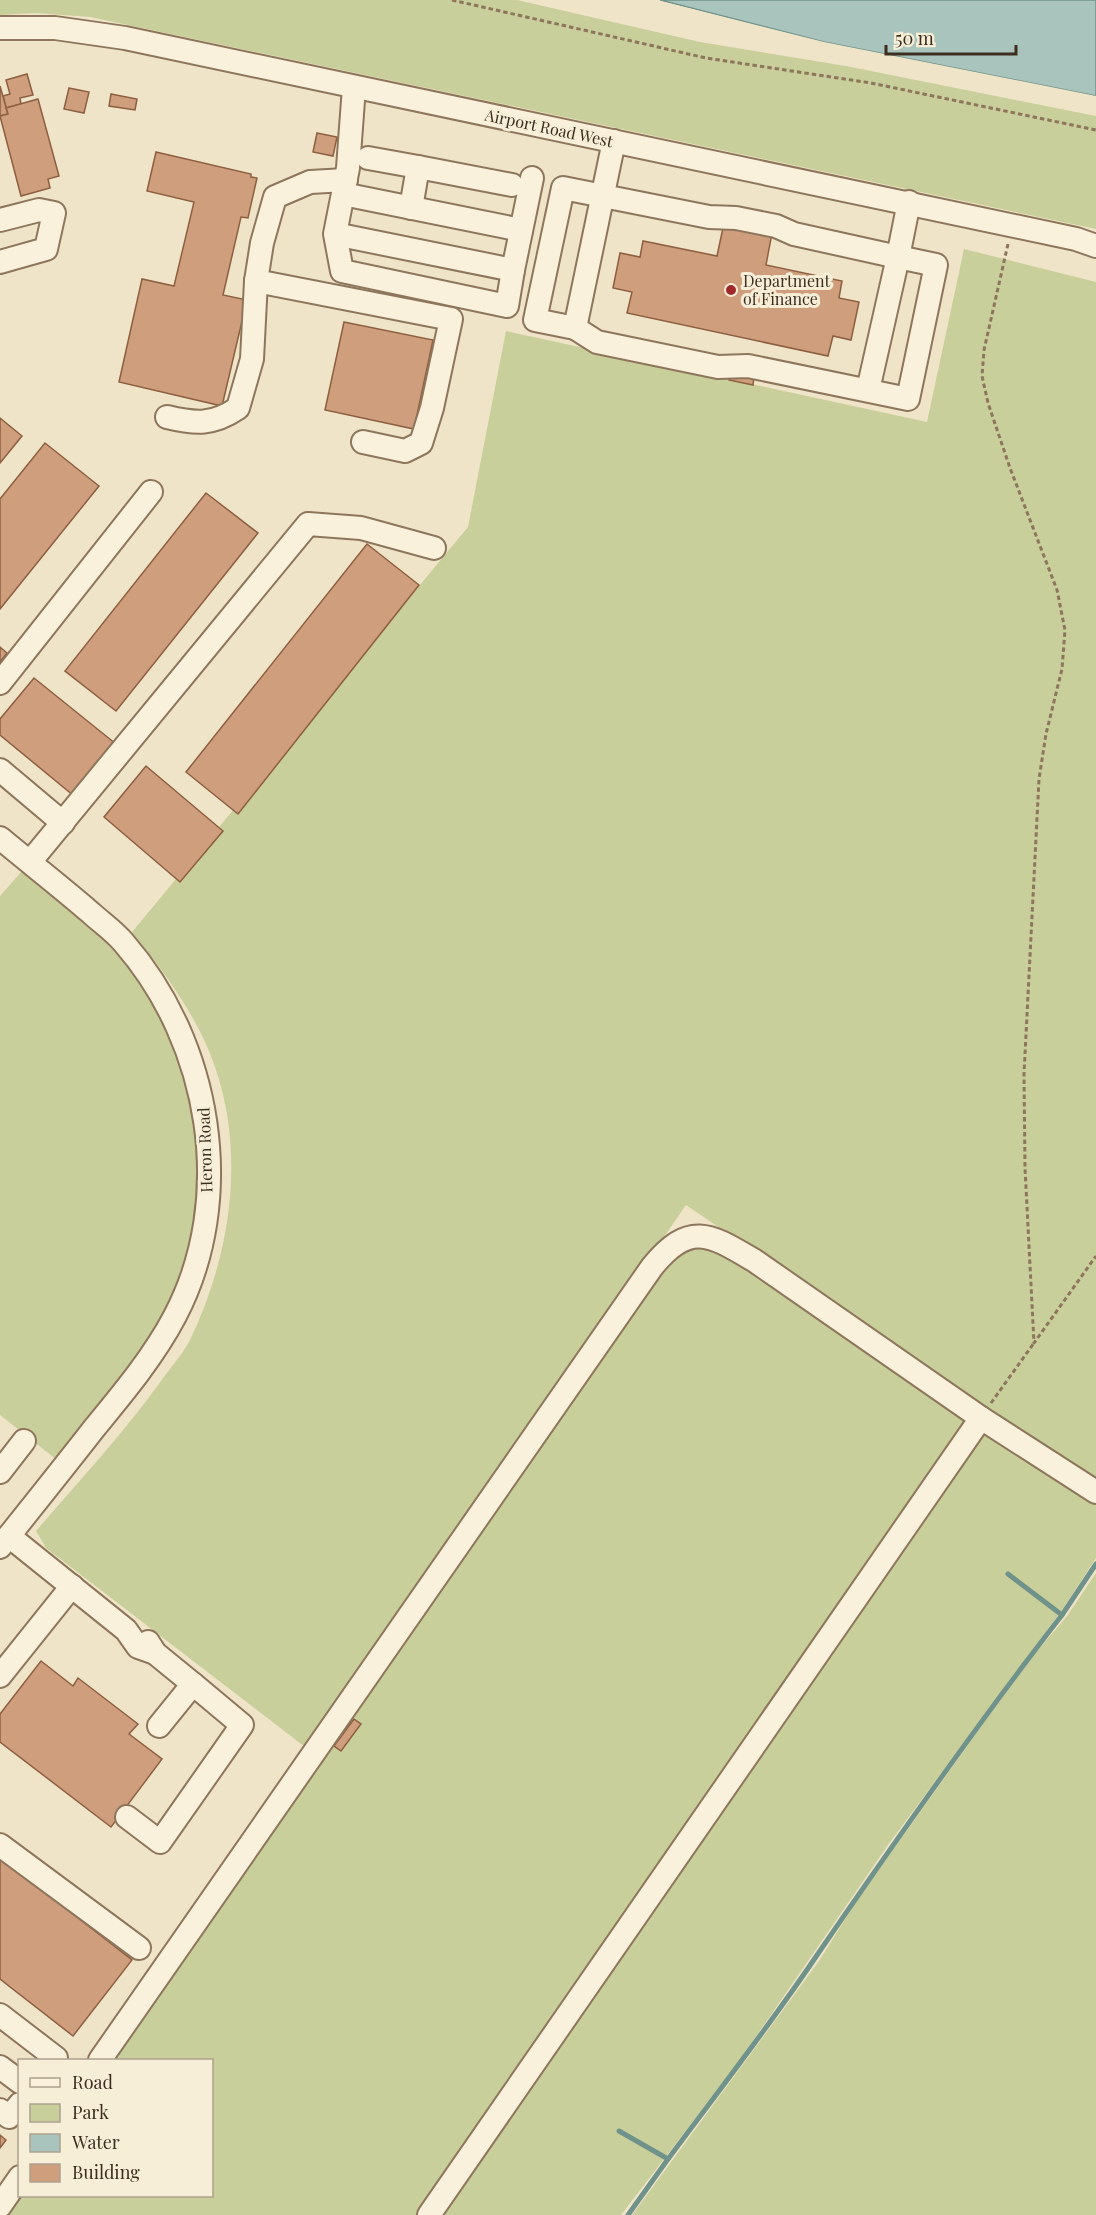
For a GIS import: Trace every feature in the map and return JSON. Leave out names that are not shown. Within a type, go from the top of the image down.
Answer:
[{"type":"street","name":"Airport Road West","points":[[0,28],[90,32],[909,202],[1012,224],[1096,246]]},
{"type":"street","points":[[354,87],[345,187],[334,234],[342,271],[507,306],[521,230],[522,181],[368,158]]},
{"type":"street","points":[[575,328],[614,141]]},
{"type":"street","points":[[411,208],[418,167]]},
{"type":"street","points":[[167,417],[184,421],[219,421],[238,408],[252,360],[256,281],[262,243],[275,197],[310,182],[345,187],[411,208],[521,230]]},
{"type":"street","points":[[563,188],[709,217],[736,218],[776,226],[794,234],[898,257],[936,266],[908,399],[748,366],[718,367],[597,342],[575,328],[535,320],[563,188]]},
{"type":"street","points":[[868,390],[909,202]]},
{"type":"street","points":[[0,220],[39,210],[54,213],[46,249],[0,262]]},
{"type":"street","points":[[334,234],[513,270]]},
{"type":"street","points":[[256,281],[308,289],[353,301],[450,319],[432,408],[421,443],[405,451],[363,442]]},
{"type":"street","points":[[0,683],[152,492]]},
{"type":"street","points":[[30,862],[308,524],[361,528],[434,548]]},
{"type":"street","points":[[0,770],[63,823]]},
{"type":"street","name":"Heron Road","points":[[0,838],[124,942],[158,991],[175,1022],[202,1092],[209,1170],[207,1211],[197,1256],[189,1287],[175,1318],[127,1388],[6,1531]]},
{"type":"street","points":[[101,2059],[666,1249],[682,1240],[702,1236],[717,1238],[755,1261],[1096,1492]]},
{"type":"street","points":[[429,2215],[983,1414]]},
{"type":"street","points":[[0,1472],[24,1441]]},
{"type":"street","points":[[6,1531],[126,1630],[138,1647],[155,1653],[242,1725],[160,1842],[127,1817]]},
{"type":"street","points":[[0,1676],[68,1583]]},
{"type":"street","points":[[159,1726],[192,1684]]},
{"type":"street","points":[[0,1845],[139,1948]]},
{"type":"street","points":[[0,2014],[55,2059]]},
{"type":"street","points":[[0,2067],[18,2080]]},
{"type":"street","points":[[0,2110],[9,2117],[18,2106]]},
{"type":"street","points":[[0,2206],[18,2180]]},
{"type":"path","points":[[452,0],[706,58],[871,83],[1096,130]]},
{"type":"path","points":[[1012,224],[984,351],[982,376],[988,403],[1006,457],[1057,590],[1065,630],[1062,669],[1046,734],[1039,779],[1024,1063],[1024,1168],[1034,1343]]},
{"type":"path","points":[[983,1414],[1096,1256]]},
{"type":"green space","points":[[0,0],[517,0],[700,42],[846,66],[1096,116],[1096,229],[90,17],[36,13],[0,15]]},
{"type":"green space","points":[[964,249],[1096,282],[1096,1483],[686,1205],[309,1750],[46,1548],[36,1531],[100,1458],[183,1351],[204,1308],[224,1241],[231,1171],[230,1136],[215,1067],[190,1013],[132,932],[468,527],[506,331],[927,422]]},
{"type":"green space","points":[[22,871],[78,917],[118,955],[157,1012],[178,1058],[192,1106],[198,1154],[197,1204],[188,1252],[171,1300],[144,1351],[57,1460],[0,1415],[0,896]]},
{"type":"green space","points":[[708,1242],[960,1411],[964,1423],[424,2215],[0,2215],[19,2197],[213,2197],[213,2059],[106,2059],[668,1253]]},
{"type":"green space","points":[[985,1434],[1002,1437],[1096,1498],[1096,1558],[1062,1610],[888,1845],[737,2064],[621,2215],[435,2215],[976,1437]]},
{"type":"green space","points":[[1096,1573],[1096,2215],[632,2215],[819,1961],[856,1902],[985,1721],[1038,1650],[1067,1616]]},
{"type":"water","points":[[660,0],[1096,0],[1096,96],[824,42]]},
{"type":"pier","points":[[657,0],[824,42],[1096,96],[1096,99],[824,45],[660,3]]},
{"type":"building","points":[[27,74],[33,95],[20,98],[21,104],[6,108],[3,96],[10,94],[6,80]]},
{"type":"building","points":[[0,86],[8,114],[0,116]]},
{"type":"building","points":[[69,88],[89,92],[84,113],[64,109]]},
{"type":"building","points":[[111,94],[137,99],[135,110],[109,106]]},
{"type":"building","points":[[38,99],[59,176],[48,179],[50,188],[21,196],[0,116],[8,114],[6,108]]},
{"type":"building","points":[[317,133],[337,137],[333,156],[313,152]]},
{"type":"building","points":[[156,152],[251,174],[251,177],[257,178],[248,218],[241,217],[223,295],[247,300],[222,406],[119,382],[142,279],[174,286],[194,202],[147,191]]},
{"type":"building","name":"Department of Finance","points":[[724,223],[772,233],[766,265],[842,281],[839,298],[859,302],[851,340],[833,336],[828,356],[627,313],[632,292],[613,288],[620,253],[640,257],[643,241],[717,256]]},
{"type":"building","points":[[344,322],[433,340],[414,429],[325,410]]},
{"type":"building","points":[[730,372],[754,376],[753,385],[729,380]]},
{"type":"building","points":[[0,418],[22,436],[0,463]]},
{"type":"building","points":[[45,443],[99,486],[0,609],[0,499]]},
{"type":"building","points":[[206,493],[258,533],[116,711],[65,671]]},
{"type":"building","points":[[367,544],[419,585],[238,814],[186,772]]},
{"type":"building","points":[[0,647],[7,653],[0,662]]},
{"type":"building","points":[[34,678],[116,744],[74,796],[0,735],[0,719]]},
{"type":"building","points":[[146,766],[223,831],[180,882],[104,817]]},
{"type":"building","points":[[41,1661],[73,1686],[78,1678],[138,1724],[129,1734],[162,1759],[111,1827],[0,1742],[0,1714]]},
{"type":"building","points":[[354,1719],[361,1724],[341,1751],[334,1746]]},
{"type":"building","points":[[0,1857],[132,1960],[73,2036],[0,1979]]},
{"type":"building","points":[[0,2135],[6,2140],[0,2148]]},
{"type":"waterway","points":[[1062,1615],[1096,1564]]},
{"type":"waterway","points":[[668,2159],[778,2011],[966,1743],[1062,1615],[1008,1574]]},
{"type":"waterway","points":[[619,2131],[668,2159],[628,2215]]},
{"type":"place","name":"Department of Finance","points":[[731,290]]}]
